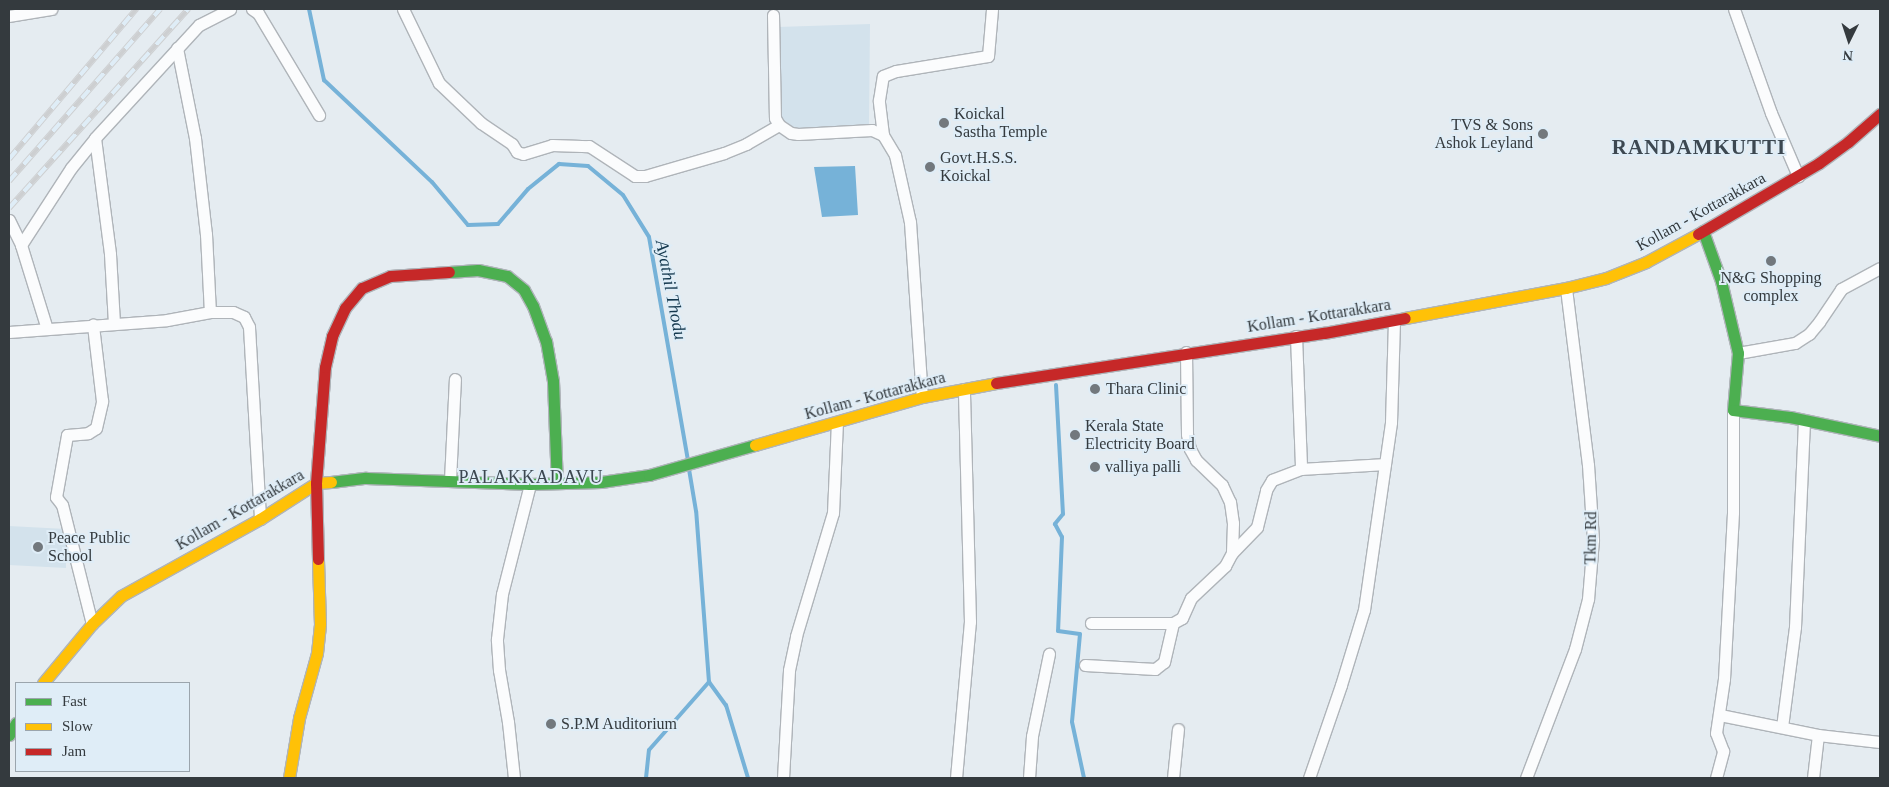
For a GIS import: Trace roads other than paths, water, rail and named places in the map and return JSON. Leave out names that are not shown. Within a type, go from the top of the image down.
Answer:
[{"type":"main road","name":"Kollam - Kottarakkara","points":[[45,682],[92,624],[122,596],[260,519],[316,483],[366,478],[530,484],[601,482],[649,475],[922,397],[1186,352],[1394,321],[1566,288],[1606,278],[1646,262],[1703,231],[1798,176],[1848,142],[1880,114]]},
{"type":"main road","points":[[1703,231],[1721,281],[1738,353],[1733,410],[1804,420],[1880,436]]},
{"type":"main road","points":[[289,778],[299,718],[317,653],[320,624],[316,483],[326,367],[332,336],[345,308],[362,288],[390,276],[478,270],[507,276],[524,290],[540,323],[546,341],[553,381],[557,482]]},
{"type":"main road","points":[[9,736],[15,725]]},
{"type":"street","points":[[9,16],[51,9]]},
{"type":"street","points":[[21,245],[62,182],[95,138],[199,25],[230,9]]},
{"type":"street","points":[[252,9],[258,14],[318,115]]},
{"type":"street","points":[[402,9],[439,83],[482,123],[512,144],[517,152],[523,154],[552,144],[589,146],[636,176],[645,176],[724,153],[746,144],[779,125]]},
{"type":"street","points":[[922,397],[910,222],[901,174],[895,155],[883,135],[879,100],[883,76],[896,71],[988,56],[992,9]]},
{"type":"street","points":[[1734,9],[1771,114],[1798,176]]},
{"type":"street","points":[[773,15],[775,118],[779,125],[791,133],[798,134],[854,129],[872,130],[883,135]]},
{"type":"street","points":[[177,48],[195,138],[206,234],[210,312]]},
{"type":"street","points":[[95,138],[110,254],[114,324]]},
{"type":"street","points":[[9,220],[21,245],[47,329]]},
{"type":"street","points":[[1738,353],[1795,343],[1809,334],[1841,289],[1880,268]]},
{"type":"street","name":"Tkm Rd","points":[[1526,778],[1575,649],[1588,599],[1594,540],[1588,465],[1566,288]]},
{"type":"street","points":[[9,332],[93,324],[167,320],[210,312],[233,312],[244,317],[249,327],[251,391],[260,519]]},
{"type":"street","points":[[1309,778],[1342,685],[1364,610],[1391,422],[1394,321]]},
{"type":"street","points":[[92,624],[62,505],[56,497],[67,435],[88,433],[96,428],[102,401],[93,324]]},
{"type":"street","points":[[1296,336],[1301,469]]},
{"type":"street","points":[[1186,352],[1187,434],[1190,449],[1196,460],[1222,484],[1230,502],[1233,523],[1232,553]]},
{"type":"street","points":[[450,480],[454,379]]},
{"type":"street","points":[[956,778],[970,622],[964,389]]},
{"type":"street","points":[[1716,778],[1723,752],[1716,733],[1720,715],[1733,512],[1733,410]]},
{"type":"street","points":[[1782,727],[1795,627],[1804,420]]},
{"type":"street","points":[[784,778],[789,670],[796,636],[833,513],[837,422]]},
{"type":"street","points":[[1091,623],[1173,623],[1182,618],[1191,598],[1224,566],[1232,553],[1257,527],[1266,490],[1272,480],[1301,469],[1385,464]]},
{"type":"street","points":[[514,778],[510,730],[499,670],[498,639],[502,594],[530,484]]},
{"type":"street","points":[[1085,665],[1155,669],[1164,662],[1173,623]]},
{"type":"street","points":[[1029,778],[1032,736],[1049,654]]},
{"type":"street","points":[[1720,715],[1818,735],[1880,742]]},
{"type":"street","points":[[1173,778],[1178,729]]},
{"type":"street","points":[[1813,778],[1818,735]]},
{"type":"water","points":[[855,166],[858,215],[822,217],[814,167]]},
{"type":"waterway","name":"Ayathil Thodu","points":[[309,9],[324,80],[432,182],[468,225],[498,224],[528,189],[559,164],[588,166],[623,195],[649,237],[688,460]]},
{"type":"waterway","points":[[1056,385],[1063,514],[1055,524],[1062,537],[1058,631],[1080,634],[1072,722],[1084,778]]},
{"type":"waterway","name":"Ayathil Thodu","points":[[646,778],[649,750],[709,682],[696,511],[689,469]]},
{"type":"waterway","points":[[709,682],[726,705],[748,778]]},
{"type":"railway","points":[[9,159],[136,9]]},
{"type":"railway","points":[[9,181],[160,9]]},
{"type":"railway","points":[[9,208],[188,9]]},
{"type":"place","name":"Koickal Sastha Temple","points":[[944,123]]},
{"type":"place","name":"TVS & Sons Ashok Leyland","points":[[1543,134]]},
{"type":"place","name":"Govt.H.S.S. Koickal","points":[[930,167]]},
{"type":"place","name":"N&G Shopping complex","points":[[1771,261]]},
{"type":"place","name":"Thara Clinic","points":[[1095,389]]},
{"type":"place","name":"Kerala State Electricity Board","points":[[1075,435]]},
{"type":"place","name":"valliya palli","points":[[1095,467]]},
{"type":"place","name":"Peace Public School","points":[[38,547]]},
{"type":"place","name":"S.P.M Auditorium","points":[[551,724]]},
{"type":"district","name":"RANDAMKUTTI","points":[[1699,147]]},
{"type":"district","name":"PALAKKADAVU","points":[[531,477]]}]
